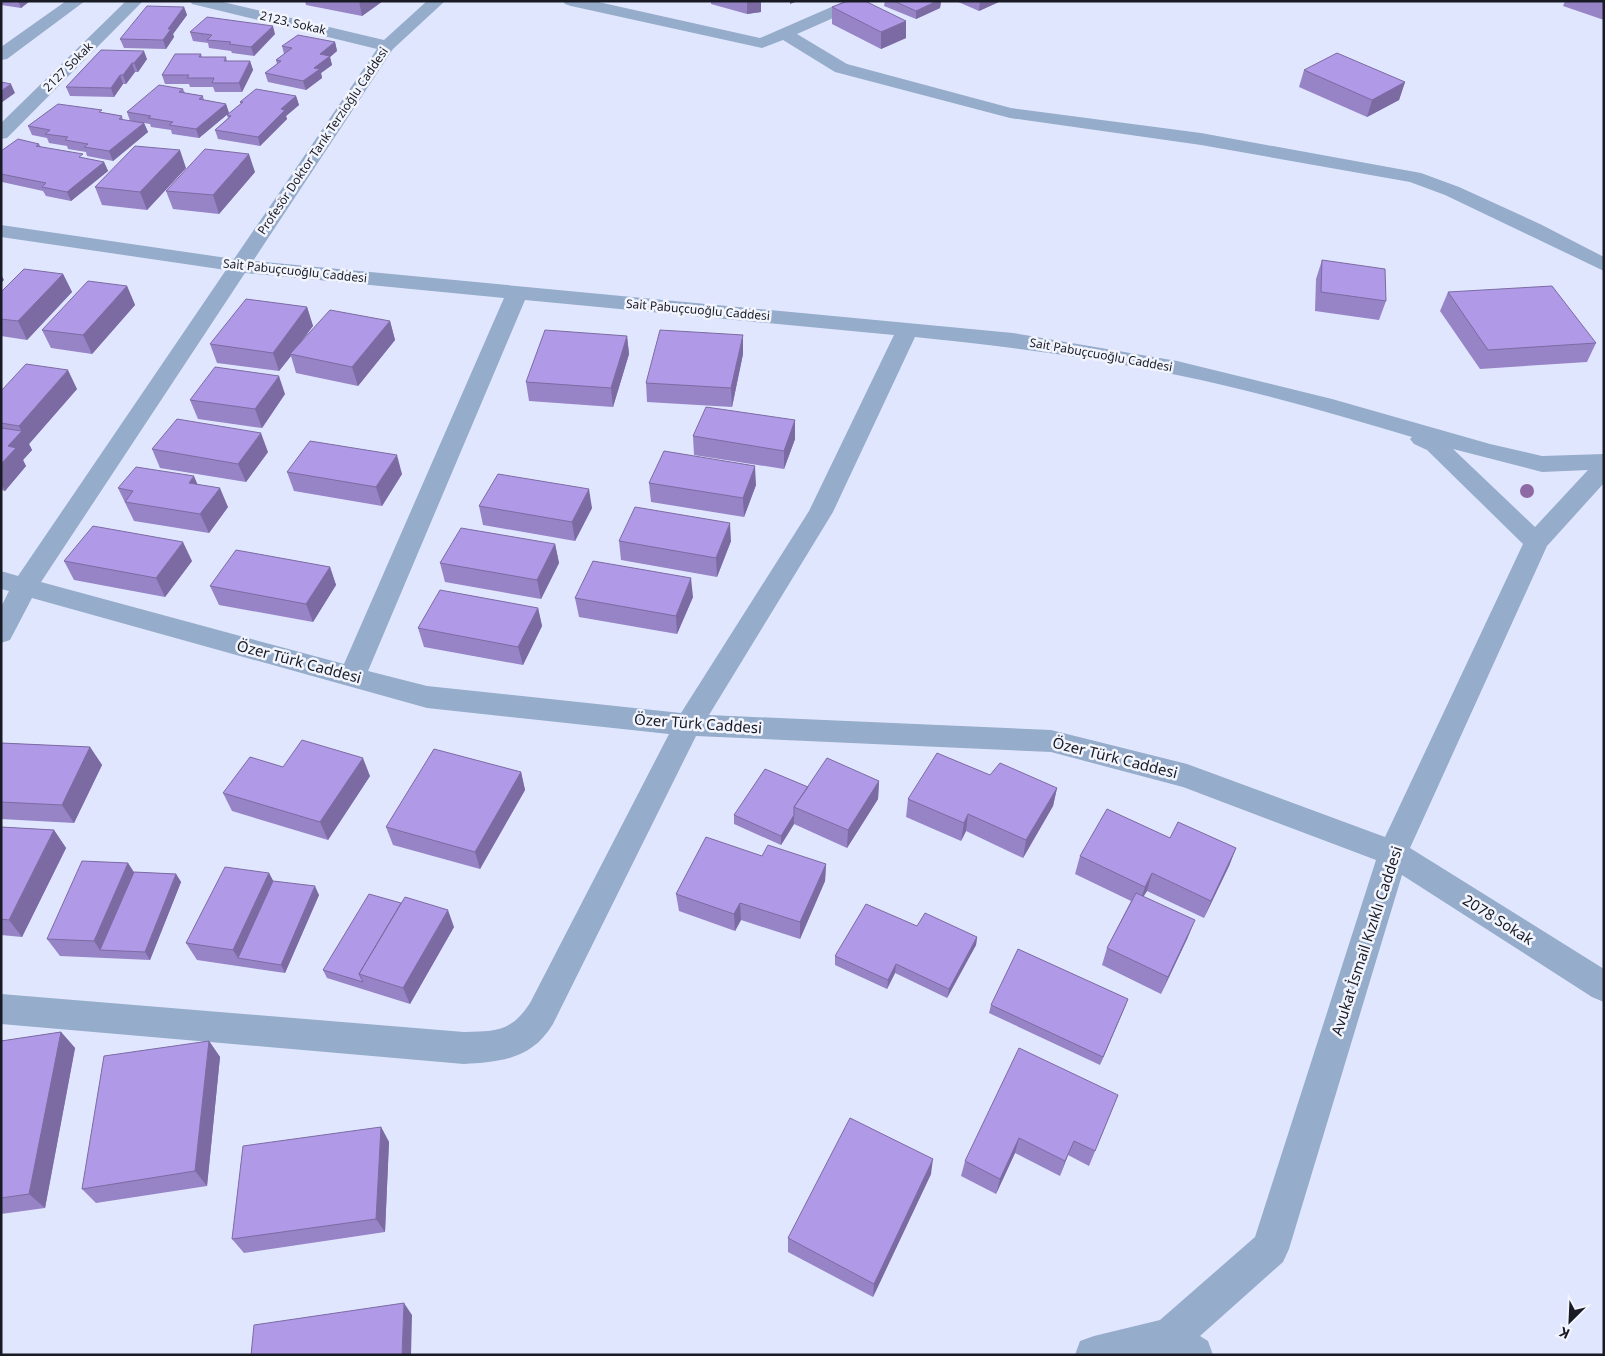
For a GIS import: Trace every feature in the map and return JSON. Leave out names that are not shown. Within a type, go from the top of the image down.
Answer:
[{"type":"street","points":[[1,55],[77,1]]},
{"type":"street","name":"2127 Sokak","points":[[1,134],[135,1]]},
{"type":"street","name":"Profesör Doktor Tarık Terzioğlu Caddesi","points":[[1,633],[13,583],[238,266],[387,46],[437,1]]},
{"type":"street","points":[[571,1],[762,42],[859,1]]},
{"type":"street","name":"2123. Sokak","points":[[203,2],[387,46]]},
{"type":"street","points":[[784,33],[841,68],[1010,113],[1201,139],[1414,177],[1452,190],[1604,265]]},
{"type":"street","name":"Sait Pabuçcuoğlu Caddesi","points":[[1,231],[238,266],[1013,340],[1177,368],[1324,404],[1389,424]]},
{"type":"street","points":[[352,677],[518,293]]},
{"type":"street","points":[[1,1009],[464,1048],[493,1047],[521,1037],[535,1022],[556,985],[688,725],[821,512],[907,330]]},
{"type":"street","points":[[1389,424],[1542,464],[1604,462]]},
{"type":"street","points":[[1389,424],[1435,446],[1536,542]]},
{"type":"street","name":"Avukat İsmail Kızıklı Caddesi","points":[[1094,1355],[1182,1346],[1270,1249],[1393,853],[1536,542],[1604,468]]},
{"type":"street","name":"Özer Türk Caddesi","points":[[13,583],[427,697],[688,725],[1050,741],[1187,776],[1393,853]]},
{"type":"street","name":"2078 Sokak","points":[[1393,853],[1604,987]]},
{"type":"building","points":[[848,1],[865,1],[906,21],[881,32],[832,7]]},
{"type":"building","points":[[894,1],[937,1],[916,11]]},
{"type":"building","points":[[147,6],[184,7],[168,29],[171,29],[163,40],[120,39]]},
{"type":"building","points":[[207,17],[273,26],[251,47],[229,44],[231,42],[207,40],[212,35],[190,32]]},
{"type":"building","points":[[298,35],[335,42],[320,54],[330,56],[314,68],[320,69],[303,81],[265,73],[281,61],[276,60],[292,48],[282,46]]},
{"type":"building","points":[[101,50],[144,51],[123,75],[120,75],[111,88],[66,87]]},
{"type":"building","points":[[1337,53],[1405,82],[1372,100],[1304,70]]},
{"type":"building","points":[[175,54],[201,54],[199,57],[226,57],[224,61],[250,61],[239,83],[212,83],[214,78],[187,78],[189,75],[162,75]]},
{"type":"building","points":[[1,82],[11,84],[1,91]]},
{"type":"building","points":[[159,85],[183,89],[179,92],[203,96],[199,99],[226,104],[196,129],[169,125],[173,122],[127,112]]},
{"type":"building","points":[[256,89],[296,96],[281,109],[285,110],[258,137],[215,130],[231,116],[227,115],[243,102],[240,102]]},
{"type":"building","points":[[58,104],[102,110],[99,112],[122,116],[119,119],[144,123],[109,151],[84,147],[88,144],[65,140],[68,137],[45,134],[50,130],[28,126]]},
{"type":"building","points":[[18,139],[39,144],[36,146],[83,154],[79,157],[104,162],[67,192],[42,187],[46,183],[1,174],[1,151]]},
{"type":"building","points":[[135,146],[180,150],[140,192],[95,187]]},
{"type":"building","points":[[205,149],[249,154],[213,195],[166,191]]},
{"type":"building","points":[[1322,260],[1385,269],[1386,301],[1321,292]]},
{"type":"building","points":[[24,269],[63,274],[18,321],[1,319],[1,292]]},
{"type":"building","points":[[88,281],[127,286],[83,335],[42,330]]},
{"type":"building","points":[[1552,286],[1596,343],[1488,350],[1448,292]]},
{"type":"building","points":[[246,299],[307,307],[273,353],[210,344]]},
{"type":"building","points":[[330,310],[390,321],[352,367],[290,354]]},
{"type":"building","points":[[545,330],[627,336],[611,388],[526,382]]},
{"type":"building","points":[[660,330],[743,335],[731,388],[646,383]]},
{"type":"building","points":[[26,364],[68,370],[19,426],[1,423],[1,391]]},
{"type":"building","points":[[215,367],[279,376],[255,409],[190,400]]},
{"type":"building","points":[[706,407],[795,420],[784,451],[693,436]]},
{"type":"building","points":[[177,419],[261,433],[238,464],[152,449]]},
{"type":"building","points":[[1,428],[22,431],[8,446],[16,448],[1,464]]},
{"type":"building","points":[[310,441],[397,455],[376,487],[287,472]]},
{"type":"building","points":[[664,451],[755,466],[743,498],[649,483]]},
{"type":"building","points":[[136,467],[194,476],[189,483],[220,488],[200,514],[125,502],[133,491],[118,488]]},
{"type":"building","points":[[498,474],[589,489],[572,522],[479,506]]},
{"type":"building","points":[[635,507],[730,523],[716,558],[619,541]]},
{"type":"building","points":[[93,526],[183,542],[156,578],[64,561]]},
{"type":"building","points":[[461,528],[555,544],[537,580],[440,563]]},
{"type":"building","points":[[236,550],[330,567],[306,604],[210,586]]},
{"type":"building","points":[[593,561],[691,578],[676,616],[575,598]]},
{"type":"building","points":[[440,590],[538,608],[518,647],[418,628]]},
{"type":"building","points":[[302,740],[363,758],[320,822],[223,793],[250,757],[283,767]]},
{"type":"building","points":[[1,743],[90,747],[62,805],[1,802]]},
{"type":"building","points":[[434,749],[521,772],[475,852],[386,827]]},
{"type":"building","points":[[937,753],[990,775],[1000,763],[1057,788],[1026,840],[968,814],[964,823],[908,799]]},
{"type":"building","points":[[827,758],[879,781],[848,830],[794,807]]},
{"type":"building","points":[[765,769],[808,787],[794,807],[794,815],[781,836],[734,815]]},
{"type":"building","points":[[1107,809],[1170,838],[1178,822],[1236,848],[1211,901],[1152,873],[1145,887],[1080,856]]},
{"type":"building","points":[[1,827],[54,830],[9,920],[1,919]]},
{"type":"building","points":[[706,837],[762,856],[768,845],[826,864],[800,922],[740,903],[734,914],[676,894]]},
{"type":"building","points":[[82,861],[128,863],[94,941],[47,939]]},
{"type":"building","points":[[225,867],[269,873],[233,950],[186,943]]},
{"type":"building","points":[[134,872],[176,874],[145,952],[100,950]]},
{"type":"building","points":[[273,881],[315,886],[281,965],[238,958]]},
{"type":"building","points":[[1136,893],[1195,920],[1168,977],[1107,948]]},
{"type":"building","points":[[369,894],[401,903],[359,974],[363,982],[323,970]]},
{"type":"building","points":[[405,897],[448,910],[403,988],[359,974]]},
{"type":"building","points":[[866,904],[917,926],[925,913],[977,937],[949,989],[896,964],[888,980],[835,956]]},
{"type":"building","points":[[1018,949],[1128,999],[1103,1057],[991,1005]]},
{"type":"building","points":[[61,1032],[29,1194],[1,1198],[1,1041]]},
{"type":"building","points":[[209,1041],[195,1171],[82,1189],[104,1056]]},
{"type":"building","points":[[1019,1048],[1118,1095],[1095,1151],[1074,1141],[1065,1161],[1019,1138],[1000,1179],[965,1161]]},
{"type":"building","points":[[850,1118],[933,1159],[874,1284],[788,1238]]},
{"type":"building","points":[[381,1127],[376,1219],[232,1239],[243,1146]]},
{"type":"building","points":[[404,1303],[402,1355],[251,1355],[254,1325]]}]
